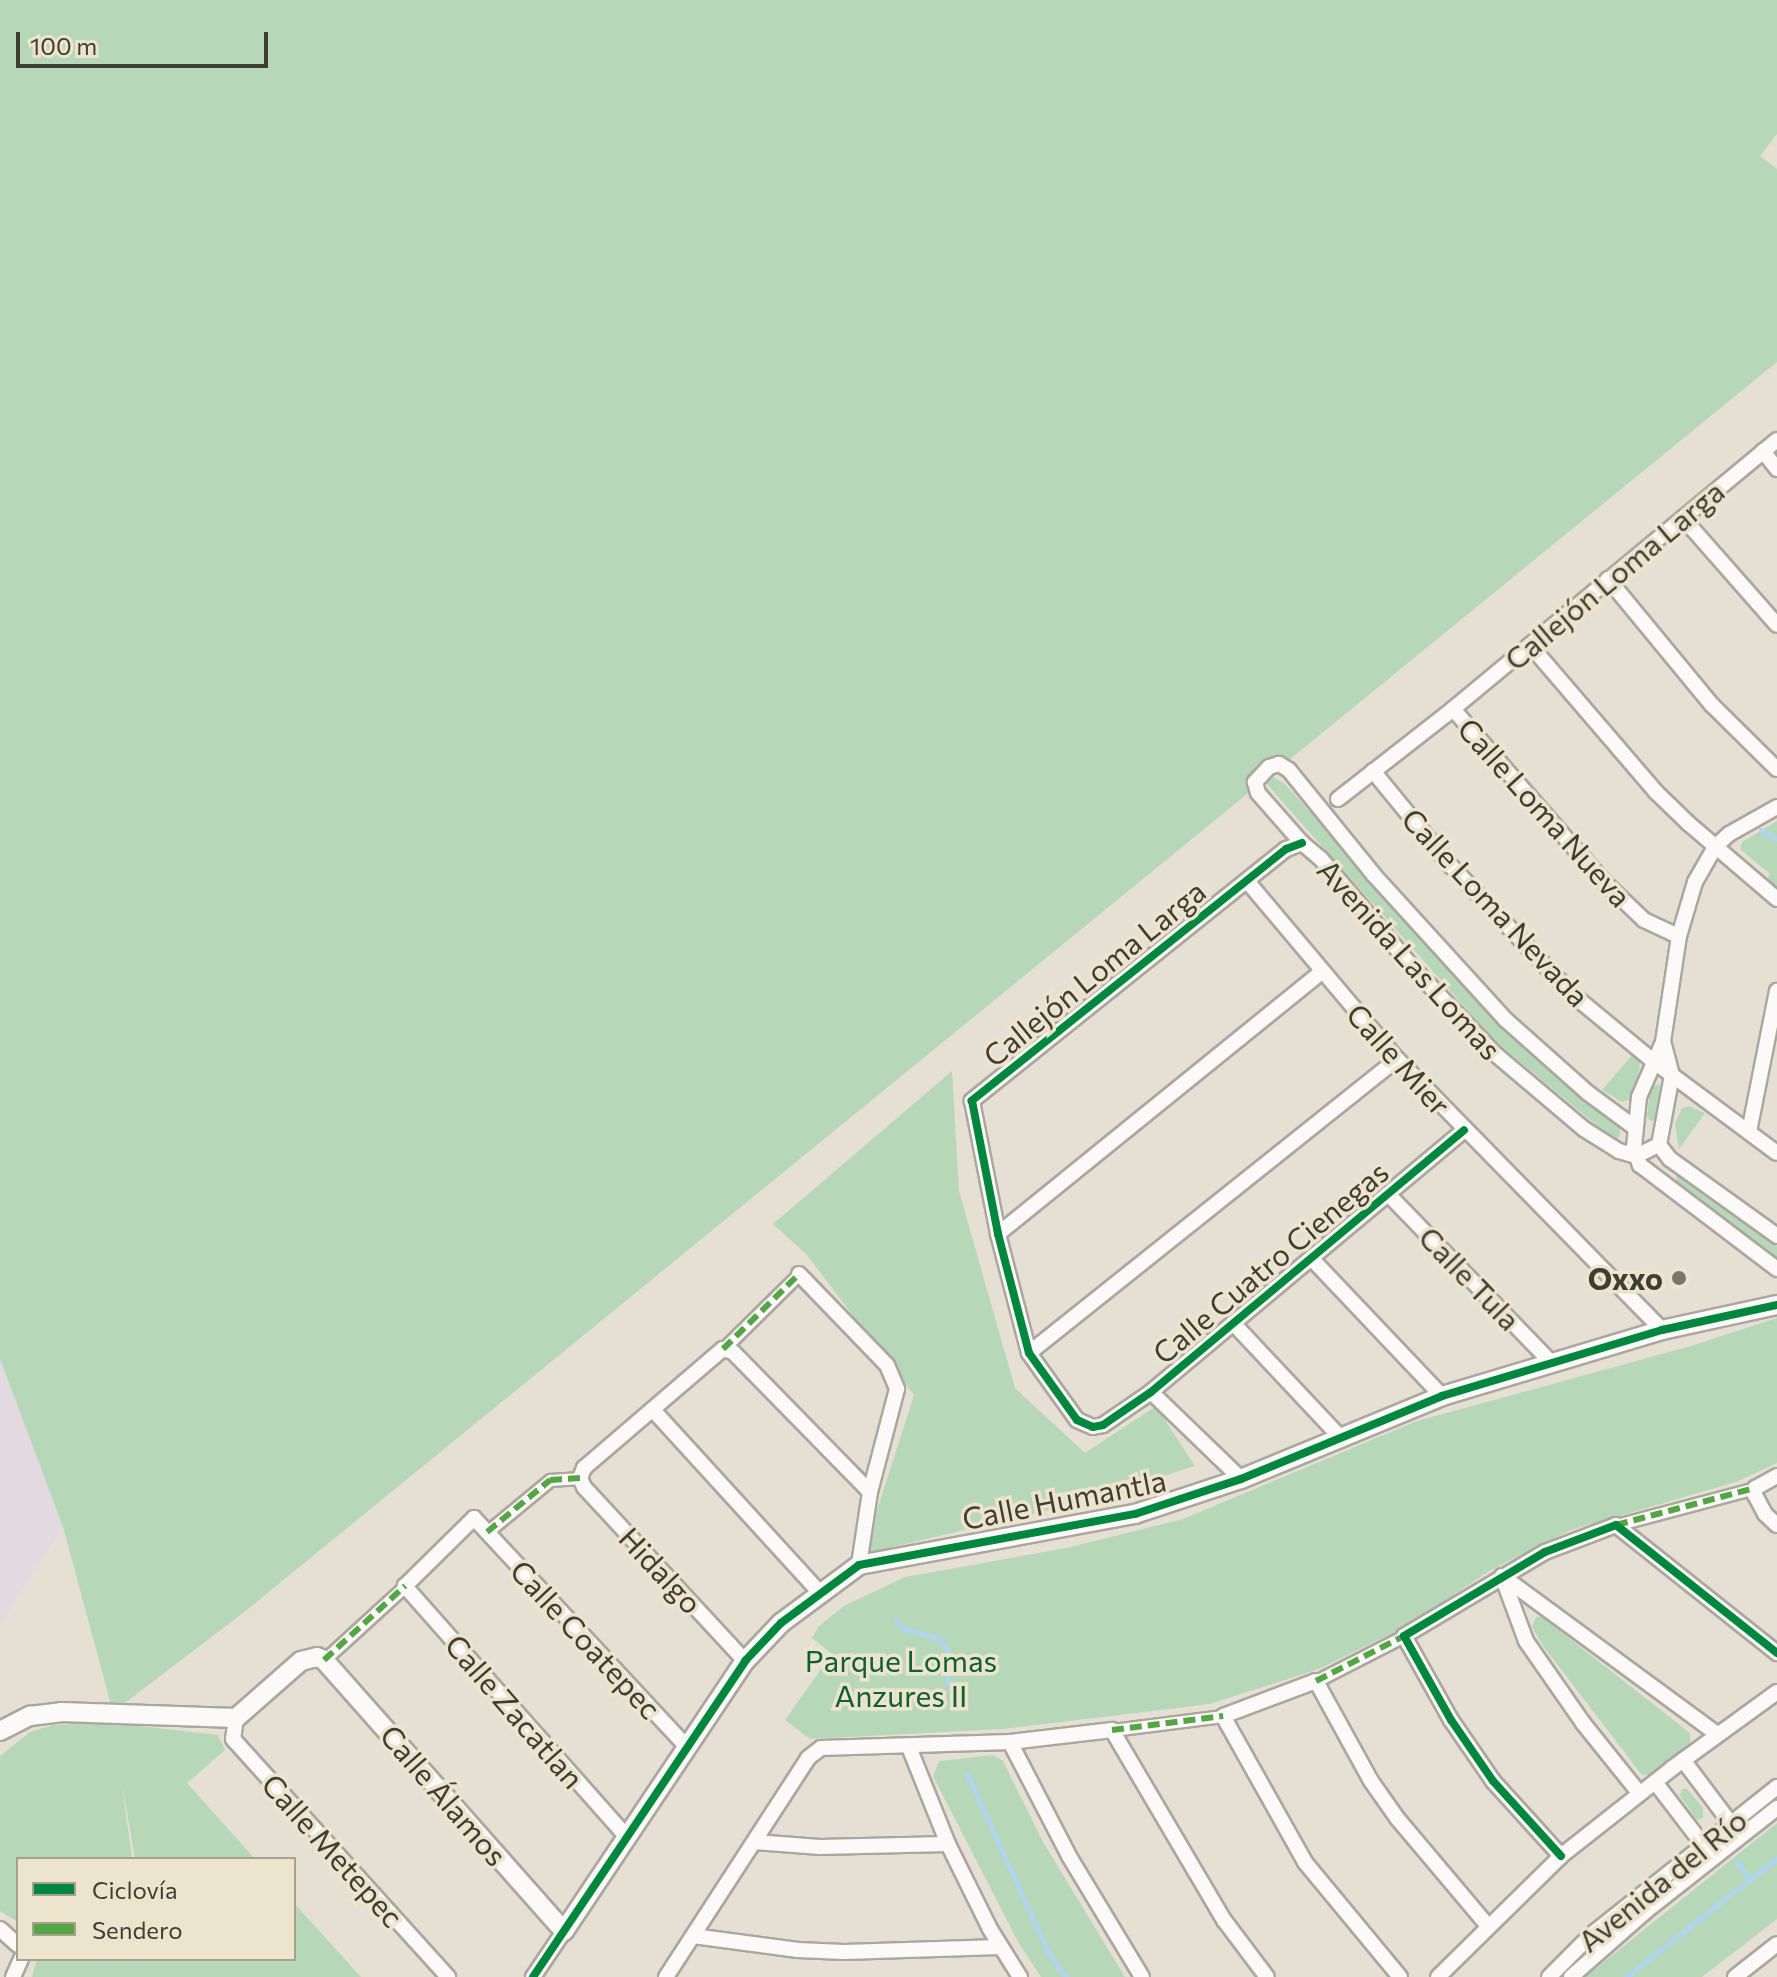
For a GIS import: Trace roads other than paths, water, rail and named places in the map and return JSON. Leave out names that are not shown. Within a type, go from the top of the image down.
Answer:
[{"type":"street","name":"Callejón Loma Larga","points":[[1338,799],[1453,709],[1777,440]]},
{"type":"street","points":[[1763,451],[1777,469]]},
{"type":"street","points":[[1683,518],[1777,625]]},
{"type":"street","points":[[1608,579],[1712,705],[1777,769]]},
{"type":"street","points":[[1530,645],[1631,766],[1715,847],[1777,899]]},
{"type":"street","name":"Calle Loma Nueva","points":[[1453,709],[1602,880],[1644,920],[1679,936]]},
{"type":"street","name":"Avenida Las Lomas","points":[[1634,1127],[1588,1093],[1505,1019],[1374,875],[1294,775],[1279,764],[1269,767],[1255,782],[1258,793],[1302,843],[1321,859],[1414,969],[1494,1053],[1584,1129],[1619,1151],[1636,1156],[1655,1177],[1777,1269]]},
{"type":"street","name":"Calle Loma Nevada","points":[[1373,771],[1518,940],[1573,995],[1653,1061],[1777,1153]]},
{"type":"street","points":[[1659,1145],[1636,1156],[1634,1127],[1639,1097],[1663,1042],[1679,936],[1695,882],[1715,847],[1741,825],[1777,807]]},
{"type":"street","name":"Callejón Loma Larga","points":[[998,1234],[972,1101],[1286,849],[1302,843]]},
{"type":"street","name":"Calle Mier","points":[[1247,881],[1397,1059],[1662,1330]]},
{"type":"street","points":[[1321,972],[998,1234],[1029,1353],[1397,1059]]},
{"type":"street","points":[[1749,1132],[1777,991]]},
{"type":"street","points":[[1663,1042],[1672,1075],[1659,1145],[1670,1159],[1777,1236]]},
{"type":"street","name":"Calle Cuatro Cienegas","points":[[1029,1353],[1077,1420],[1093,1427],[1103,1425],[1151,1392],[1464,1130]]},
{"type":"street","name":"Calle Tula","points":[[1388,1194],[1551,1362]]},
{"type":"street","points":[[1311,1258],[1442,1396]]},
{"type":"street","points":[[0,1731],[30,1716],[61,1712],[236,1718],[301,1661],[308,1657],[324,1660],[474,1518],[487,1532],[550,1480],[580,1478],[584,1468],[723,1349],[799,1274],[894,1376],[895,1401],[870,1492],[859,1565]]},
{"type":"street","name":"Calle Humantla","points":[[533,1977],[745,1661],[781,1623],[859,1565],[1092,1524],[1194,1497],[1442,1396],[1662,1330],[1777,1305]]},
{"type":"street","points":[[1233,1323],[1339,1436]]},
{"type":"street","points":[[723,1349],[733,1352],[870,1492]]},
{"type":"street","points":[[1151,1392],[1241,1479]]},
{"type":"street","points":[[654,1411],[819,1592]]},
{"type":"street","points":[[666,1977],[815,1752],[829,1746],[909,1747],[1010,1742],[1223,1716],[1316,1681],[1404,1636],[1502,1576],[1560,1545],[1616,1525],[1755,1488],[1777,1476]]},
{"type":"street","name":"Hidalgo","points":[[580,1478],[584,1487],[745,1661]]},
{"type":"street","points":[[1755,1488],[1760,1507],[1777,1525]]},
{"type":"street","points":[[1616,1525],[1777,1653]]},
{"type":"street","name":"Calle Coatepec","points":[[487,1532],[686,1746]]},
{"type":"street","points":[[1502,1576],[1717,1734]]},
{"type":"street","points":[[1502,1576],[1526,1641],[1583,1723],[1639,1793]]},
{"type":"street","name":"Calle Zacatlan","points":[[405,1586],[626,1836]]},
{"type":"street","points":[[1404,1636],[1451,1720],[1493,1781],[1561,1856]]},
{"type":"street","name":"Calle Álamos","points":[[324,1660],[564,1931]]},
{"type":"street","points":[[1316,1681],[1371,1781],[1397,1818],[1487,1925]]},
{"type":"street","points":[[1438,1977],[1487,1925],[1561,1856],[1639,1793],[1777,1692]]},
{"type":"street","points":[[1223,1716],[1305,1862],[1400,1977]]},
{"type":"street","name":"Calle Metepec","points":[[236,1718],[233,1739],[448,1977]]},
{"type":"street","points":[[1112,1730],[1224,1920],[1267,1977]]},
{"type":"street","points":[[1010,1742],[1069,1856],[1142,1977]]},
{"type":"street","points":[[909,1747],[948,1844],[1000,1947],[1020,1977]]},
{"type":"street","points":[[1683,1760],[1736,1829]]},
{"type":"street","points":[[1655,1782],[1708,1851]]},
{"type":"street","name":"Avenida del Río","points":[[1549,1977],[1591,1935],[1736,1829],[1777,1787]]},
{"type":"street","name":"Avenida del Río","points":[[1736,1829],[1777,1808]]},
{"type":"street","points":[[755,1842],[834,1847],[948,1844]]},
{"type":"street","name":"Avenida del Río","points":[[1571,1977],[1708,1851]]},
{"type":"street","points":[[0,1929],[16,1943]]},
{"type":"street","points":[[693,1936],[829,1951],[1000,1947]]},
{"type":"street","points":[[1735,1977],[1777,1944]]},
{"type":"waterway","points":[[1761,830],[1777,839]]},
{"type":"waterway","points":[[896,1619],[903,1628],[939,1639],[947,1650],[948,1684]]},
{"type":"waterway","points":[[967,1774],[1049,1954],[1066,1977]]},
{"type":"waterway","points":[[1626,1977],[1777,1858]]},
{"type":"waterway","points":[[1737,1861],[1749,1879]]},
{"type":"place","name":"Oxxo","points":[[1679,1278]]},
{"type":"park label","name":"Parque Lomas Anzures II","points":[[901,1677]]}]
